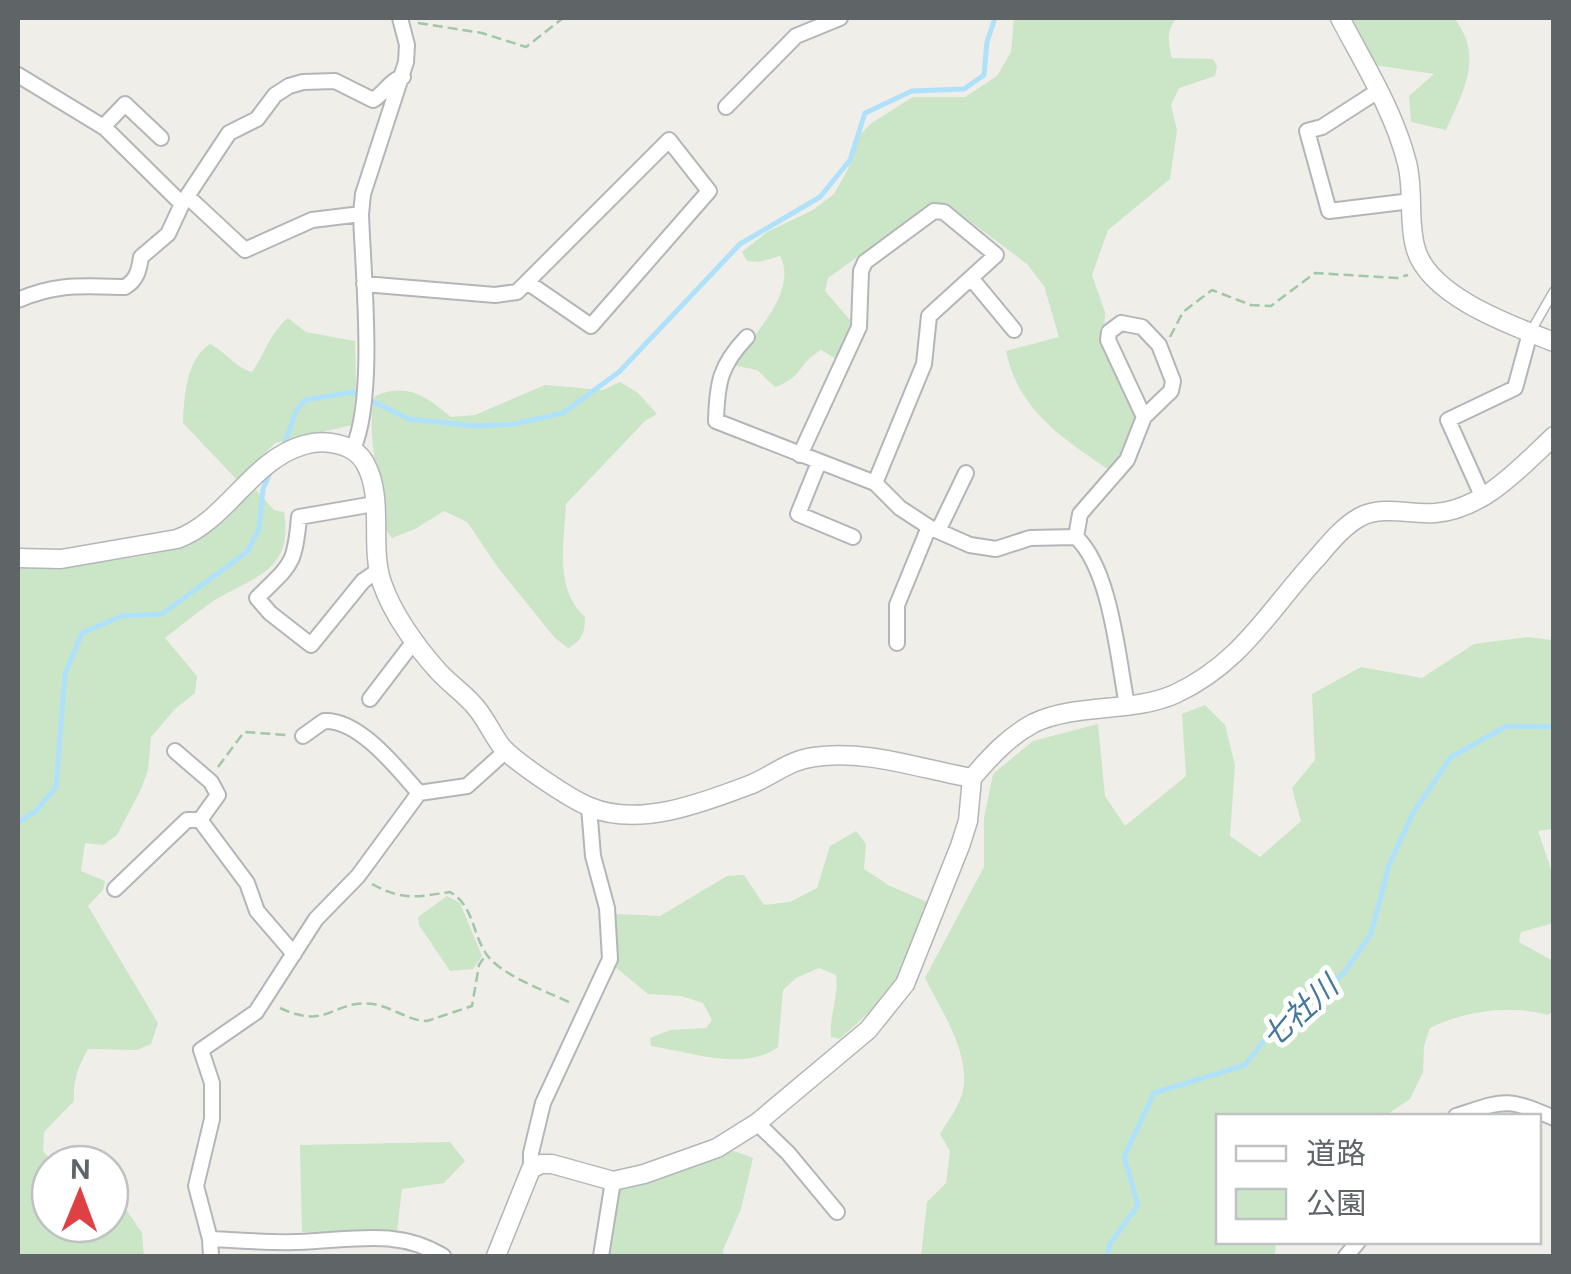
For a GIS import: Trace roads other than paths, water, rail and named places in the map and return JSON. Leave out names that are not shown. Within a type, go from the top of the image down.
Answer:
[{"type":"street","points":[[726,107],[796,36],[840,18]]},
{"type":"street","points":[[1340,18],[1402,145],[1408,168],[1413,242],[1419,262],[1442,289],[1554,342]]},
{"type":"street","points":[[353,450],[362,429],[365,366],[363,194],[403,76],[407,45],[400,19]]},
{"type":"street","points":[[18,75],[104,128],[246,250],[312,220],[361,214]]},
{"type":"street","points":[[18,300],[64,285],[132,283],[141,257],[168,234],[228,133],[257,119],[275,95],[289,86],[334,81],[373,100],[394,79],[403,76]]},
{"type":"street","points":[[1378,92],[1322,127],[1307,131],[1329,212],[1411,201]]},
{"type":"street","points":[[104,128],[125,104],[161,138]]},
{"type":"street","points":[[364,284],[494,295],[516,292],[669,140],[709,191],[591,326],[527,282]]},
{"type":"street","points":[[800,455],[859,327],[861,270],[865,262],[934,211],[944,212],[996,255],[929,316],[924,364],[875,483]]},
{"type":"street","points":[[971,278],[1014,330]]},
{"type":"street","points":[[1076,537],[1080,514],[1127,460],[1144,417],[1171,391],[1174,381],[1159,345],[1142,327],[1121,323],[1110,332],[1110,349],[1144,417]]},
{"type":"street","points":[[1483,498],[1448,420],[1515,388],[1530,333]]},
{"type":"street","points":[[747,337],[727,358],[717,389],[716,422],[875,483],[900,508],[970,545],[996,549],[1030,538],[1076,537]]},
{"type":"street","points":[[531,1169],[552,1164],[612,1181],[717,1148],[757,1123],[868,1030],[906,984],[960,846],[968,821],[972,778],[1014,736],[1038,721],[1171,696],[1234,657],[1310,565],[1363,515],[1384,511],[1438,513],[1483,498],[1554,436]]},
{"type":"street","points":[[18,558],[61,559],[192,534],[262,470],[301,445],[328,443],[353,450],[365,464],[374,504],[378,570],[387,594],[415,640],[441,675],[477,707],[506,751],[590,807],[635,814],[686,806],[755,782],[799,760],[832,755],[862,756],[972,778]]},
{"type":"street","points":[[819,462],[798,514],[853,537]]},
{"type":"street","points":[[897,643],[897,605],[933,528],[966,473]]},
{"type":"street","points":[[374,504],[299,517],[296,553],[257,598],[312,645],[363,581],[378,570]]},
{"type":"street","points":[[1076,537],[1090,553],[1106,598],[1127,706]]},
{"type":"street","points":[[370,700],[415,640]]},
{"type":"street","points":[[303,736],[324,721],[342,723],[381,750],[419,792]]},
{"type":"street","points":[[175,751],[210,782],[218,795],[200,820]]},
{"type":"street","points":[[211,1256],[196,1186],[212,1119],[212,1083],[201,1050],[256,1012],[316,920],[358,876],[419,792],[467,786],[506,751]]},
{"type":"street","points":[[496,1256],[531,1169],[543,1103],[610,960],[608,908],[592,856],[590,807]]},
{"type":"street","points":[[116,889],[188,820],[200,820]]},
{"type":"street","points":[[200,820],[246,883],[258,911],[294,954]]},
{"type":"street","points":[[1462,1114],[1501,1102],[1515,1102],[1554,1118]]},
{"type":"street","points":[[757,1123],[788,1152],[837,1212]]},
{"type":"street","points":[[601,1256],[612,1181]]},
{"type":"street","points":[[210,1238],[297,1242],[370,1235],[413,1242],[443,1256]]},
{"type":"lane","points":[[1530,333],[1554,292]]},
{"type":"waterway","points":[[283,448],[296,411],[305,400],[353,392],[409,419],[475,426],[514,424],[563,413],[619,372],[740,244],[820,197],[850,160],[865,113],[912,91],[964,89],[984,75],[987,42],[995,18]]},
{"type":"waterway","points":[[18,823],[37,810],[56,787],[65,674],[82,633],[122,616],[162,614],[247,552],[259,529],[263,489],[271,471]]},
{"type":"waterway","name":"七社川","points":[[1107,1256],[1110,1244],[1138,1205],[1124,1157],[1154,1093],[1245,1065],[1275,1027],[1344,973],[1371,934],[1389,865],[1413,813],[1451,757],[1507,726],[1554,727]]}]
